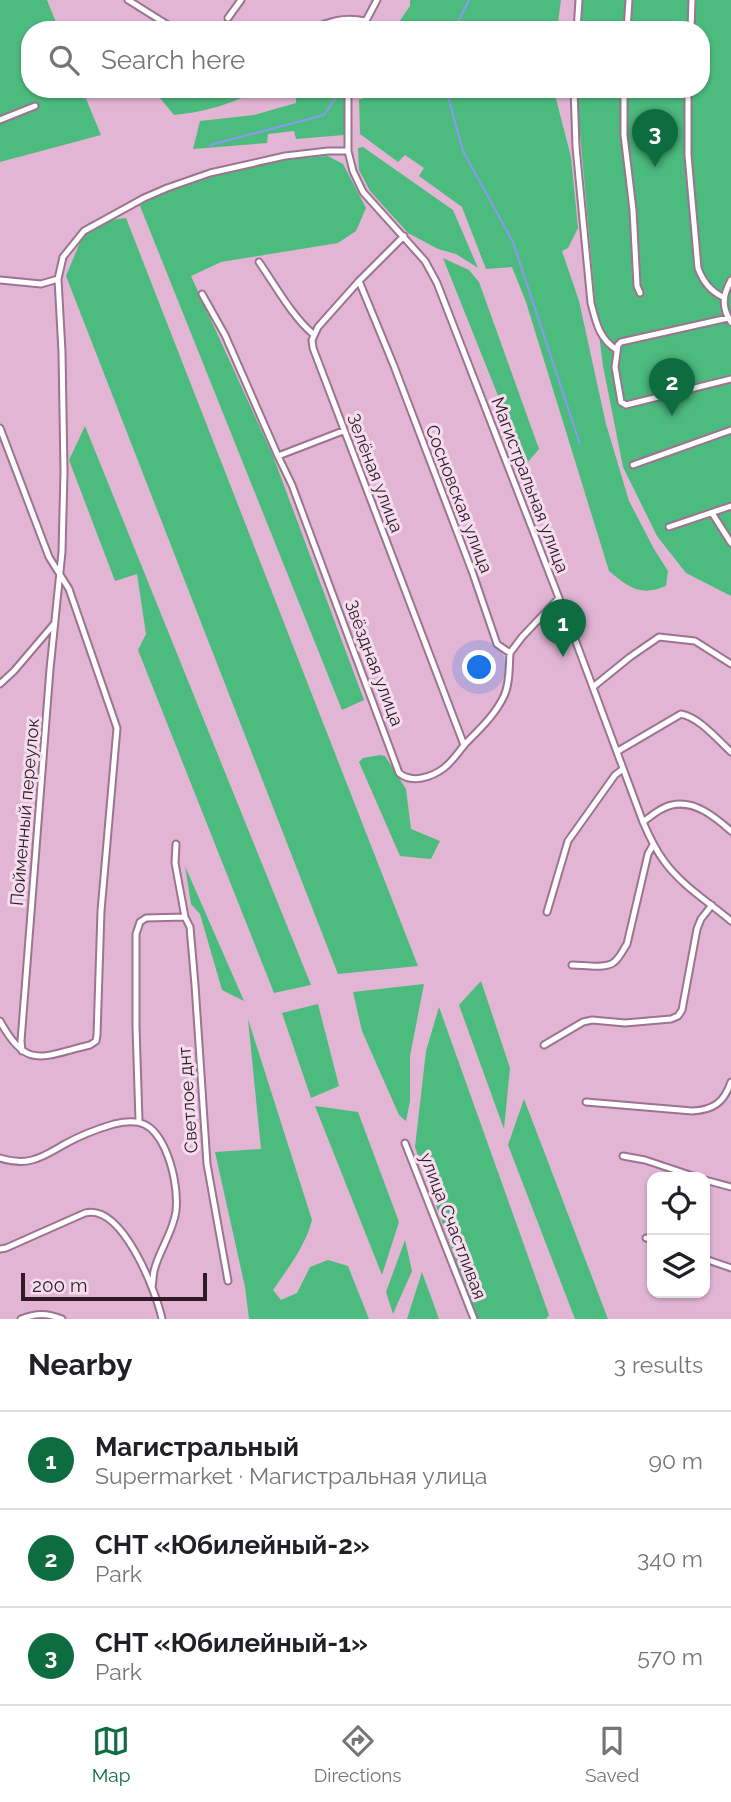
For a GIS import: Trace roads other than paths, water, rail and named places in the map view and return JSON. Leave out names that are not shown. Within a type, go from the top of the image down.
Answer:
[{"type":"street","points":[[128,0],[161,21]]},
{"type":"street","points":[[228,18],[241,0]]},
{"type":"street","points":[[334,21],[365,21],[377,0]]},
{"type":"street","points":[[578,21],[579,0]]},
{"type":"street","points":[[627,21],[629,0]]},
{"type":"street","points":[[691,21],[692,0]]},
{"type":"street","name":"Магистральная улица","points":[[349,98],[348,151],[353,171],[363,192],[425,261],[437,283],[653,845],[674,872],[731,921]]},
{"type":"street","points":[[574,98],[576,147],[591,303],[596,325],[608,345],[617,350]]},
{"type":"street","points":[[624,98],[624,135],[633,210],[637,286],[640,293]]},
{"type":"street","points":[[688,98],[688,155],[698,268],[701,277],[713,292],[723,297]]},
{"type":"street","points":[[0,120],[35,106]]},
{"type":"street","points":[[0,280],[41,284],[58,279],[63,257],[84,231],[155,193],[211,173],[285,156],[348,151]]},
{"type":"street","points":[[259,262],[287,303],[313,334],[359,281],[404,236]]},
{"type":"street","name":"Пойменный переулок","points":[[22,1051],[62,552],[64,472],[58,279]]},
{"type":"street","points":[[731,280],[723,297],[729,320],[621,342],[618,345],[615,367],[621,402],[626,405],[731,379]]},
{"type":"street","name":"Сосновская улица","points":[[359,281],[394,366],[496,641],[510,653]]},
{"type":"street","points":[[202,295],[230,347],[278,456],[343,431]]},
{"type":"street","name":"Зелёная улица","points":[[313,334],[313,348],[343,431],[464,745]]},
{"type":"street","points":[[0,428],[49,558],[69,589],[117,728],[101,911],[96,1041],[90,1045],[38,1057],[22,1051],[10,1039],[0,1021]]},
{"type":"street","points":[[633,465],[731,430]]},
{"type":"street","name":"Звёздная улица","points":[[278,456],[292,485],[400,773],[409,779],[424,778],[444,769],[491,717],[505,694],[510,653]]},
{"type":"street","points":[[668,527],[731,506]]},
{"type":"street","points":[[712,513],[731,543]]},
{"type":"street","points":[[510,653],[559,598]]},
{"type":"street","points":[[0,684],[55,623]]},
{"type":"street","points":[[593,687],[659,637],[695,641],[731,664]]},
{"type":"street","points":[[618,751],[681,714],[686,714],[731,752]]},
{"type":"street","points":[[547,912],[568,841],[615,775],[623,769]]},
{"type":"street","points":[[643,822],[672,805],[688,805],[699,808],[731,831]]},
{"type":"street","name":"Светлое днт","points":[[176,844],[175,863],[185,917],[190,927],[207,1164],[228,1281]]},
{"type":"street","points":[[572,965],[612,964],[620,956],[627,944],[648,853],[653,845]]},
{"type":"street","points":[[544,1045],[583,1022],[592,1020],[625,1023],[678,1016],[682,1010],[697,929],[712,905]]},
{"type":"street","points":[[139,1121],[137,928],[146,918],[185,917]]},
{"type":"street","points":[[586,1102],[705,1110],[720,1102],[731,1082]]},
{"type":"street","points":[[0,1158],[31,1160],[51,1153],[98,1128],[124,1122],[139,1121],[148,1126],[160,1139],[167,1154],[176,1188],[176,1211],[171,1233],[154,1270],[152,1287]]},
{"type":"street","name":"улица Счастливая","points":[[405,1143],[474,1319]]},
{"type":"street","points":[[623,1156],[681,1172]]},
{"type":"street","points":[[710,1181],[731,1187]]},
{"type":"street","points":[[0,1249],[85,1213],[96,1212],[117,1226],[127,1240],[152,1287],[162,1319]]},
{"type":"street","points":[[710,1261],[731,1268]]},
{"type":"street","points":[[21,1319],[42,1313],[62,1319]]},
{"type":"waterway","points":[[458,21],[469,0]]},
{"type":"waterway","points":[[210,145],[324,115],[335,98]]},
{"type":"waterway","points":[[448,98],[463,151],[513,242],[580,444]]},
{"type":"place","name":"СНТ «Юбилейный-1»","points":[[655,167]]},
{"type":"place","name":"СНТ «Юбилейный-2»","points":[[672,416]]},
{"type":"place","name":"Магистральный","points":[[563,657]]}]
